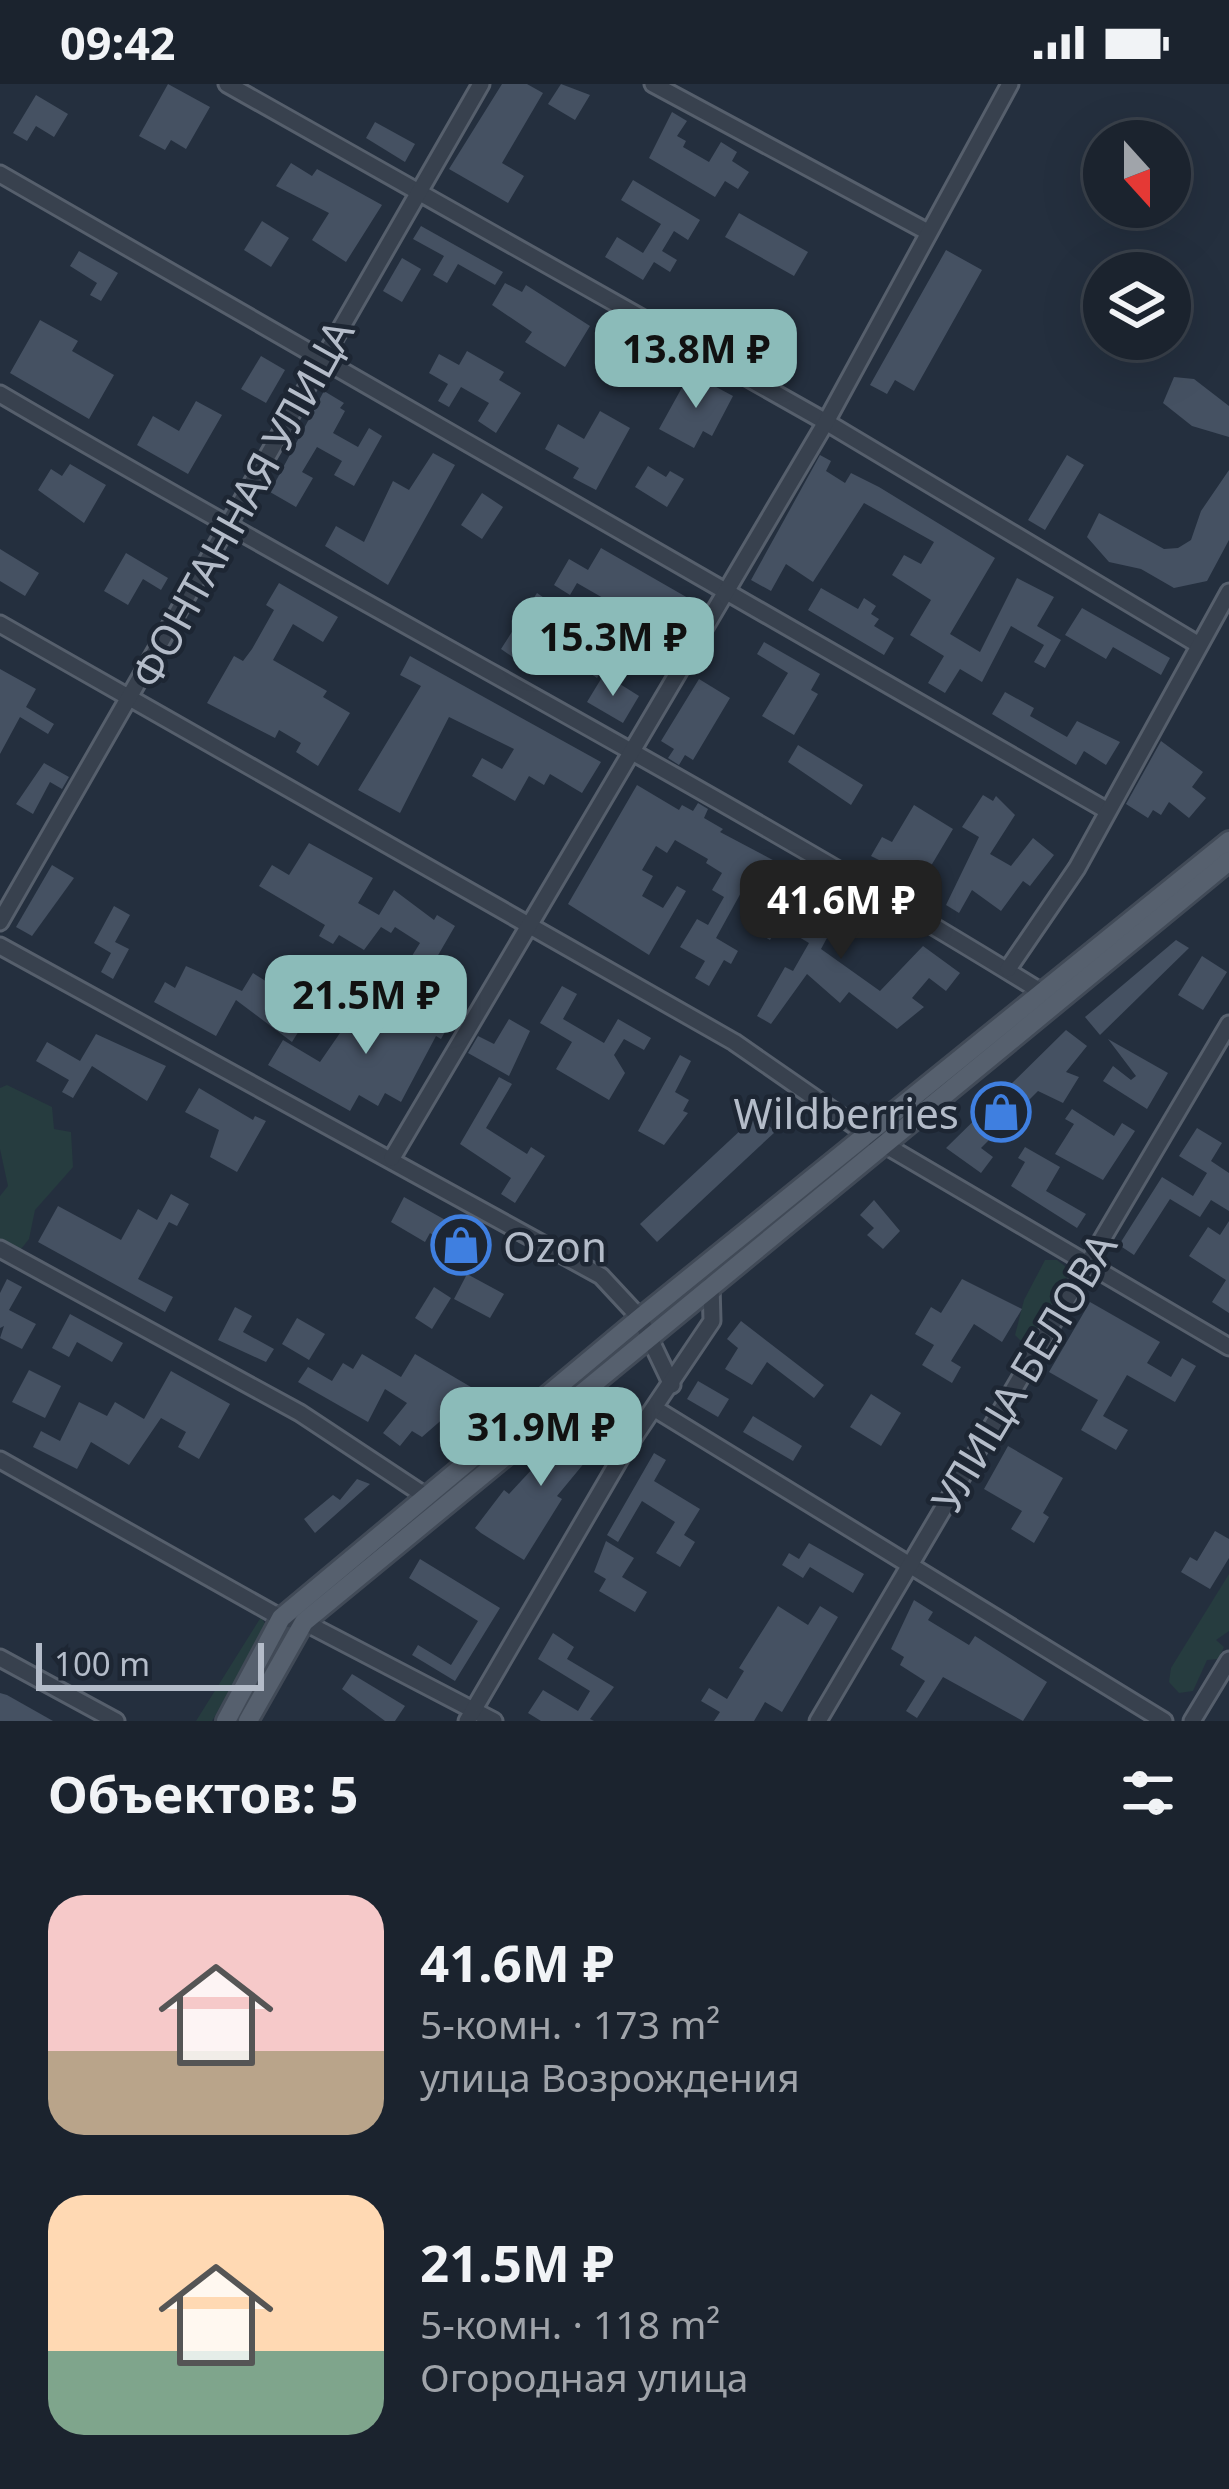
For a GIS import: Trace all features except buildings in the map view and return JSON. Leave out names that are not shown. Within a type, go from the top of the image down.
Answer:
[{"type":"main road","points":[[226,1721],[281,1618],[640,1318],[876,1139],[1050,997],[1229,841]]},
{"type":"main road","points":[[1050,997],[1229,861]]},
{"type":"main road","points":[[248,1721],[304,1622],[651,1336],[876,1139]]},
{"type":"street","points":[[227,84],[826,422],[1199,645]]},
{"type":"street","name":"ФОНТАННАЯ УЛИЦА","points":[[0,922],[481,84]]},
{"type":"street","points":[[653,84],[926,231]]},
{"type":"street","points":[[392,1158],[826,422],[1010,84]]},
{"type":"street","points":[[0,174],[1106,810]]},
{"type":"street","points":[[0,394],[225,527],[504,677],[1050,997]]},
{"type":"street","points":[[1008,969],[1078,868],[1229,592]]},
{"type":"street","points":[[0,624],[734,1042],[876,1139],[1229,1347]]},
{"type":"street","points":[[0,946],[601,1276],[640,1318],[672,1385]]},
{"type":"street","name":"УЛИЦА БЕЛОВА","points":[[818,1721],[1229,1024]]},
{"type":"street","points":[[0,1249],[300,1413],[427,1497]]},
{"type":"street","points":[[470,1715],[624,1452],[712,1321],[711,1285]]},
{"type":"street","points":[[656,1410],[907,1568],[1164,1721]]},
{"type":"street","points":[[0,1460],[281,1618],[304,1622],[470,1715],[494,1721]]},
{"type":"street","points":[[0,1658],[116,1721]]},
{"type":"street","points":[[1192,1721],[1229,1660]]},
{"type":"green space","points":[[7,1085],[52,1107],[54,1129],[71,1132],[73,1167],[35,1210],[29,1239],[17,1254],[0,1244],[0,1196],[8,1186],[0,1149],[0,1088]]},
{"type":"green space","points":[[1045,1260],[1057,1260],[1071,1271],[1034,1340],[1023,1343],[1015,1335],[1024,1300]]},
{"type":"green space","points":[[1229,1574],[1229,1631],[1216,1640],[1224,1647],[1218,1659],[1207,1660],[1193,1691],[1179,1693],[1169,1682],[1171,1668]]},
{"type":"green space","points":[[261,1617],[267,1627],[212,1721],[196,1721]]},
{"type":"place","name":"Wildberries","points":[[1001,1112]]},
{"type":"place","name":"Ozon","points":[[461,1245]]}]
